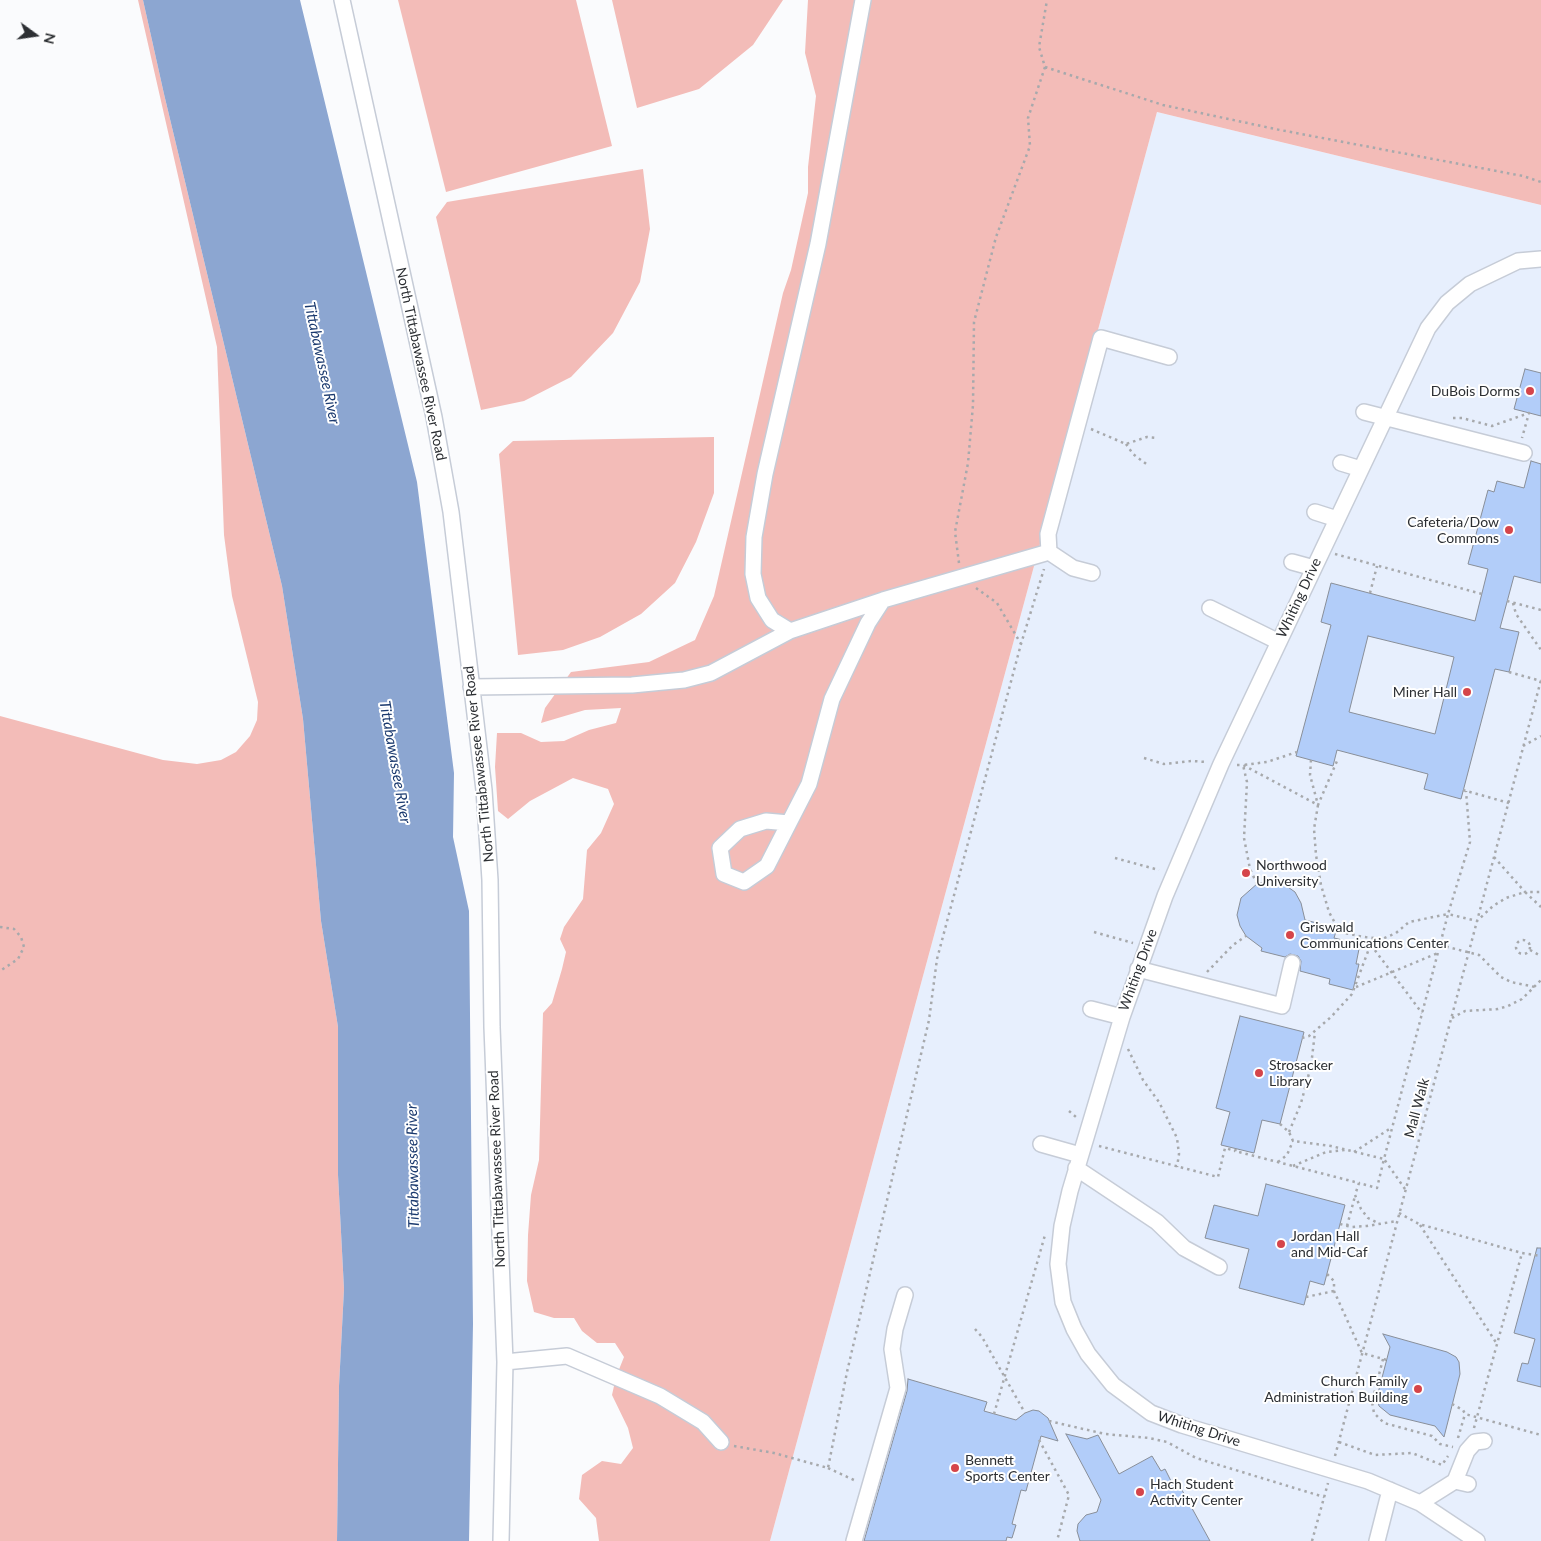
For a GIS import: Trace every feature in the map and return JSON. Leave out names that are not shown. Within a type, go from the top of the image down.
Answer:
[{"type":"street","name":"North Tittabawassee River Road","points":[[342,0],[434,417],[451,512],[470,687],[484,790],[490,880],[492,1027],[505,1362],[501,1541]]},
{"type":"street","points":[[790,631],[772,620],[758,598],[753,574],[754,537],[766,474],[818,244],[863,0]]},
{"type":"street","name":"Whiting Drive","points":[[1477,1541],[1420,1503],[1390,1490],[1151,1413],[1113,1385],[1088,1354],[1074,1329],[1063,1302],[1058,1264],[1061,1235],[1078,1162],[1122,1017],[1174,873],[1221,764],[1428,328],[1447,303],[1470,284],[1518,261],[1541,259]]},
{"type":"street","points":[[1049,552],[1048,534],[1101,338],[1169,357]]},
{"type":"street","points":[[1364,412],[1521,452]]},
{"type":"street","points":[[1340,463],[1361,469]]},
{"type":"street","points":[[1314,512],[1337,519]]},
{"type":"street","points":[[470,687],[632,685],[684,680],[711,673],[790,631],[883,600],[1049,552],[1073,568],[1092,573]]},
{"type":"street","points":[[1292,562],[1314,568]]},
{"type":"street","points":[[789,823],[766,821],[740,829],[720,848],[724,874],[744,882],[767,866],[809,784],[832,699],[868,623],[883,600]]},
{"type":"street","points":[[1210,608],[1279,642]]},
{"type":"street","points":[[1138,969],[1282,1006],[1292,963]]},
{"type":"street","points":[[1091,1009],[1122,1017]]},
{"type":"street","points":[[1041,1144],[1078,1162],[1156,1222],[1184,1248],[1218,1267]]},
{"type":"street","points":[[854,1541],[898,1388],[892,1348],[905,1295]]},
{"type":"street","points":[[505,1362],[567,1356],[660,1396],[703,1422],[721,1442]]},
{"type":"street","points":[[1420,1503],[1462,1483],[1460,1449],[1475,1442],[1484,1442]]},
{"type":"street","points":[[1377,1541],[1390,1490]]},
{"type":"path","points":[[1021,644],[997,603],[961,577],[955,532],[968,463],[972,405],[974,322],[996,237],[1030,146],[1028,118],[1045,67],[1039,47],[1046,0]]},
{"type":"path","points":[[1045,67],[1162,105],[1280,130],[1523,176],[1541,182]]},
{"type":"path","points":[[1443,419],[1462,418],[1492,426],[1528,413],[1521,452]]},
{"type":"path","points":[[1078,425],[1126,444],[1133,454],[1150,466]]},
{"type":"path","points":[[1126,444],[1147,437],[1157,438]]},
{"type":"path","points":[[828,1468],[847,1372],[928,1020],[937,960],[1021,644],[1049,552]]},
{"type":"path","points":[[1334,554],[1482,594]]},
{"type":"path","points":[[1370,593],[1377,566]]},
{"type":"path","points":[[1507,601],[1541,610]]},
{"type":"path","points":[[1513,603],[1516,614],[1541,650]]},
{"type":"path","points":[[1509,672],[1541,680]]},
{"type":"path","name":"Mall Walk","points":[[1312,1541],[1541,680]]},
{"type":"path","points":[[1523,746],[1541,736]]},
{"type":"path","points":[[1144,758],[1164,764],[1192,760],[1243,766],[1267,762],[1297,752]]},
{"type":"path","points":[[1311,760],[1310,775],[1318,805]]},
{"type":"path","points":[[1335,760],[1337,761],[1318,805],[1314,829],[1321,885],[1329,912],[1335,923],[1345,933],[1382,939],[1396,933],[1409,922],[1448,914],[1477,922],[1493,906],[1506,898],[1525,892],[1541,892]]},
{"type":"path","points":[[1243,766],[1318,805]]},
{"type":"path","points":[[1243,766],[1248,782],[1244,838],[1250,869],[1257,884]]},
{"type":"path","points":[[1069,1111],[1073,1113],[1097,1146],[1177,1167],[1218,1177],[1225,1148],[1377,1188],[1448,914],[1470,842],[1465,790],[1508,803]]},
{"type":"path","points":[[1494,857],[1541,907]]},
{"type":"path","points":[[1115,858],[1174,873]]},
{"type":"path","points":[[0,927],[14,929],[21,937],[24,947],[18,959],[0,971]]},
{"type":"path","points":[[1094,932],[1136,944],[1144,953]]},
{"type":"path","points":[[1206,973],[1233,945],[1246,936]]},
{"type":"path","points":[[1302,1038],[1316,1030],[1331,1017],[1352,994],[1373,938]]},
{"type":"path","points":[[1522,940],[1526,940],[1530,943],[1530,950],[1526,953],[1520,953],[1517,944],[1522,940]]},
{"type":"path","points":[[1371,945],[1422,1012]]},
{"type":"path","points":[[1440,945],[1479,955],[1501,977],[1511,982],[1534,987]]},
{"type":"path","points":[[1530,950],[1541,956]]},
{"type":"path","points":[[1355,987],[1438,953]]},
{"type":"path","points":[[1451,1020],[1465,1011],[1498,1009],[1508,1006],[1522,999],[1541,980]]},
{"type":"path","points":[[1289,1132],[1301,1103],[1311,1066],[1316,1030]]},
{"type":"path","points":[[1126,1044],[1143,1080],[1159,1102],[1177,1138],[1179,1154],[1177,1167]]},
{"type":"path","points":[[1278,1162],[1287,1155],[1293,1140],[1289,1132],[1280,1124]]},
{"type":"path","points":[[1354,1152],[1392,1127]]},
{"type":"path","points":[[1293,1140],[1384,1159],[1405,1189]]},
{"type":"path","points":[[1293,1166],[1326,1152],[1346,1150]]},
{"type":"path","points":[[1347,1226],[1359,1183]]},
{"type":"path","points":[[1356,1195],[1361,1210],[1368,1218],[1380,1224]]},
{"type":"path","points":[[1399,1213],[1419,1224],[1522,1253],[1541,1256]]},
{"type":"path","points":[[1340,1224],[1347,1226],[1397,1221]]},
{"type":"path","points":[[1419,1224],[1497,1344]]},
{"type":"path","points":[[994,1414],[1048,1226]]},
{"type":"path","points":[[1339,1442],[1375,1455],[1412,1453],[1442,1465],[1460,1449],[1477,1418],[1522,1253]]},
{"type":"path","points":[[1327,1274],[1334,1281],[1334,1291],[1362,1353],[1385,1359],[1372,1402],[1374,1413],[1384,1424],[1432,1436],[1440,1444],[1460,1449]]},
{"type":"path","points":[[1306,1297],[1334,1291]]},
{"type":"path","points":[[975,1329],[982,1336],[1025,1413]]},
{"type":"path","points":[[1452,1404],[1463,1410],[1465,1414],[1541,1434]]},
{"type":"path","points":[[1460,1449],[1458,1439],[1465,1414]]},
{"type":"path","points":[[1049,1421],[1105,1434],[1158,1440],[1196,1458],[1324,1497]]},
{"type":"path","points":[[1040,1440],[1070,1495],[1057,1541]]},
{"type":"path","points":[[721,1442],[774,1453],[828,1468],[870,1487]]},
{"type":"shaded area","points":[[138,0],[143,0],[282,586],[303,719],[321,921],[338,1027],[338,1175],[344,1289],[339,1386],[337,1541],[0,1541],[0,716],[163,760],[197,764],[221,760],[236,752],[250,736],[257,720],[258,702],[232,596],[224,535],[217,347]]},
{"type":"shaded area","points":[[398,0],[576,0],[612,146],[446,192]]},
{"type":"shaded area","points":[[612,0],[783,0],[753,45],[699,89],[637,108]]},
{"type":"shaded area","points":[[808,0],[1541,0],[1541,205],[1157,112],[770,1541],[599,1541],[596,1518],[579,1499],[582,1475],[602,1461],[621,1464],[633,1448],[628,1428],[612,1395],[616,1377],[624,1357],[615,1343],[597,1343],[582,1331],[574,1318],[554,1318],[534,1312],[527,1281],[531,1195],[539,1160],[543,1013],[552,1003],[562,969],[566,952],[560,939],[564,927],[583,899],[587,850],[601,833],[614,804],[608,789],[573,778],[530,801],[508,819],[498,811],[495,767],[497,733],[521,733],[541,742],[564,741],[589,730],[616,723],[621,708],[585,710],[541,723],[545,708],[571,672],[649,662],[695,640],[714,596],[783,293],[791,270],[808,193],[808,167],[816,96],[805,53]]},
{"type":"shaded area","name":"Northwood University","points":[[1157,112],[1541,205],[1541,1541],[770,1541]]},
{"type":"shaded area","points":[[643,169],[650,229],[640,282],[613,333],[571,377],[524,401],[481,410],[436,217],[447,202]]},
{"type":"shaded area","points":[[714,437],[714,493],[696,542],[675,583],[641,614],[600,637],[563,650],[518,655],[499,454],[513,441]]},
{"type":"water","name":"Tittabawassee River","points":[[143,0],[300,0],[417,482],[454,773],[453,837],[469,911],[473,1324],[469,1541],[337,1541],[339,1386],[344,1289],[338,1175],[338,1027],[321,921],[303,719],[282,586]]},
{"type":"building","name":"DuBois Dorms","points":[[1525,369],[1541,373],[1541,416],[1514,409]]},
{"type":"building","name":"Miner Hall","points":[[1531,461],[1541,464],[1541,583],[1514,576],[1500,628],[1519,632],[1509,672],[1495,669],[1461,799],[1424,789],[1428,774],[1337,750],[1333,766],[1296,756],[1331,625],[1321,622],[1331,583],[1475,621],[1488,569],[1468,564],[1488,490],[1494,492],[1497,481],[1524,488]],"holes":[[[1368,636],[1454,657],[1435,734],[1349,712]]]},
{"type":"building","name":"Griswald Communications Center","points":[[1274,881],[1285,885],[1295,892],[1301,903],[1305,920],[1337,928],[1334,938],[1360,944],[1356,964],[1359,964],[1353,990],[1329,984],[1330,979],[1300,971],[1301,961],[1298,956],[1290,954],[1285,957],[1261,951],[1262,948],[1246,936],[1240,926],[1237,915],[1241,898],[1258,883]]},
{"type":"building","name":"Strosacker Library","points":[[1240,1016],[1304,1032],[1280,1124],[1262,1120],[1254,1153],[1221,1145],[1230,1112],[1216,1108]]},
{"type":"building","name":"Jordan Hall and Mid-Caf","points":[[1266,1184],[1345,1205],[1324,1285],[1310,1281],[1304,1305],[1239,1288],[1249,1249],[1205,1238],[1214,1205],[1258,1216]]},
{"type":"building","points":[[1537,1248],[1541,1248],[1541,1387],[1517,1381],[1522,1363],[1528,1364],[1535,1339],[1514,1333]]},
{"type":"building","name":"Church Family Administration Building","points":[[1383,1334],[1447,1352],[1456,1357],[1459,1362],[1460,1374],[1444,1437],[1435,1426],[1390,1415],[1379,1406],[1377,1397],[1390,1347]]},
{"type":"building","name":"Bennett Sports Center","points":[[908,1379],[987,1402],[984,1411],[1016,1420],[1033,1410],[1039,1411],[1048,1418],[1058,1441],[1041,1436],[1026,1491],[1021,1490],[1012,1524],[1016,1525],[1012,1538],[1007,1537],[1006,1541],[864,1541],[907,1391]]},
{"type":"building","name":"Hach Student Activity Center","points":[[1066,1434],[1087,1439],[1098,1435],[1119,1474],[1152,1456],[1161,1471],[1165,1469],[1172,1483],[1177,1481],[1210,1541],[1080,1541],[1077,1531],[1078,1524],[1086,1515],[1097,1512],[1101,1500]]},
{"type":"place","name":"DuBois Dorms","points":[[1530,391]]},
{"type":"place","name":"Cafeteria/Dow Commons","points":[[1509,530]]},
{"type":"place","name":"Miner Hall","points":[[1467,692]]},
{"type":"place","name":"Northwood University","points":[[1246,873]]},
{"type":"place","name":"Griswald Communications Center","points":[[1290,935]]},
{"type":"place","name":"Strosacker Library","points":[[1259,1073]]},
{"type":"place","name":"Jordan Hall and Mid-Caf","points":[[1281,1244]]},
{"type":"place","name":"Church Family Administration Building","points":[[1418,1389]]},
{"type":"place","name":"Bennett Sports Center","points":[[955,1468]]},
{"type":"place","name":"Hach Student Activity Center","points":[[1140,1492]]}]
